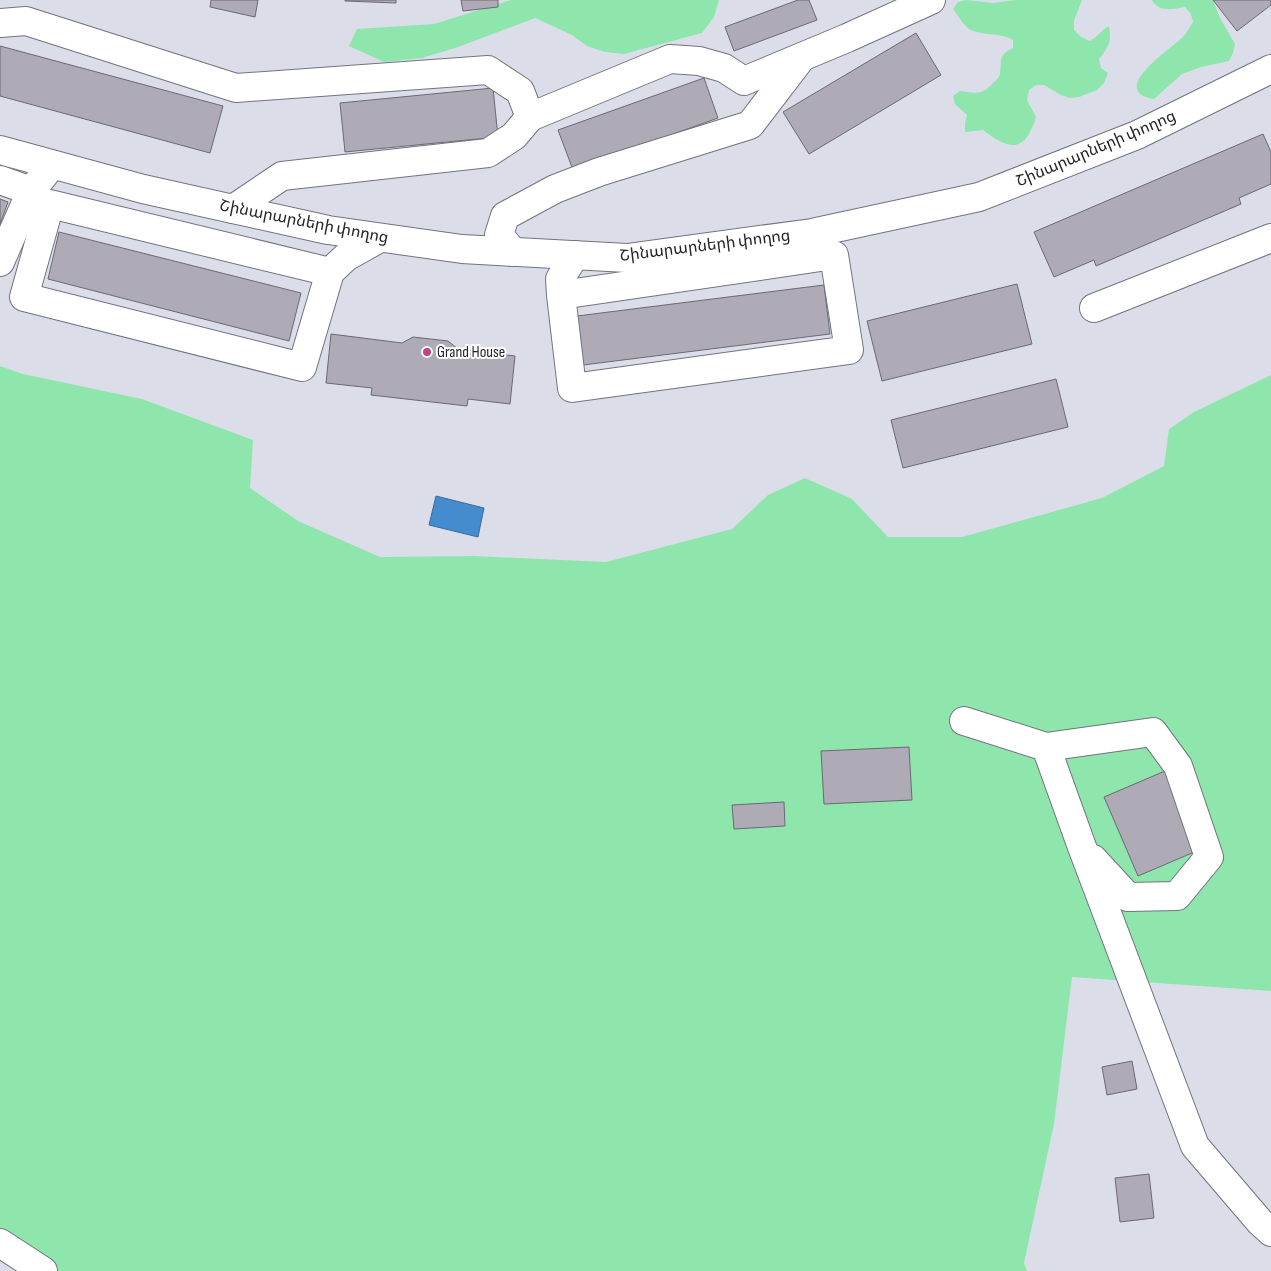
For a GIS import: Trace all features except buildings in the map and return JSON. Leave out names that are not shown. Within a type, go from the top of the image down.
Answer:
[{"type":"street","points":[[233,209],[282,176],[488,153],[514,136],[530,118],[670,60],[699,61],[724,68],[744,81],[931,0]]},
{"type":"street","points":[[0,23],[26,21],[236,88],[488,70],[520,91],[530,118]]},
{"type":"street","points":[[513,252],[499,235],[505,216],[555,189],[599,172],[750,124],[803,57]]},
{"type":"street","name":"Շինարարների փողոց","points":[[0,150],[143,189],[328,230],[462,249],[627,258],[812,233],[979,197],[1137,135],[1271,69]]},
{"type":"street","points":[[0,262],[31,191],[52,165]]},
{"type":"street","points":[[0,180],[31,191]]},
{"type":"street","points":[[330,272],[50,204],[24,297],[302,367],[330,272],[346,256],[380,238]]},
{"type":"street","points":[[1094,308],[1271,238]]},
{"type":"street","points":[[561,296],[834,255],[849,350],[572,388],[561,296],[560,279],[575,255]]},
{"type":"street","points":[[964,721],[1046,747],[1153,732],[1178,766],[1209,857],[1177,896],[1128,898],[1082,847]]},
{"type":"street","points":[[1046,747],[1195,1146],[1260,1222],[1271,1232]]},
{"type":"street","points":[[0,1244],[43,1271]]},
{"type":"green space","points":[[511,0],[719,0],[714,17],[702,33],[624,54],[605,52],[587,46],[572,35],[535,18],[458,47],[422,58],[384,62],[349,46],[357,29],[434,24]]},
{"type":"green space","points":[[966,0],[994,3],[1015,0],[1082,0],[1074,21],[1074,30],[1081,37],[1090,41],[1109,26],[1110,36],[1108,44],[1099,59],[1101,68],[1108,73],[1104,83],[1097,90],[1079,97],[1070,98],[1044,85],[1036,85],[1029,90],[1027,100],[1036,117],[1032,129],[1022,142],[1016,145],[1001,142],[983,130],[965,132],[967,115],[955,104],[953,96],[960,91],[982,92],[989,87],[1000,75],[1003,55],[1013,48],[1013,40],[997,35],[976,32],[966,26],[953,9],[958,2]]},
{"type":"green space","points":[[1152,0],[1213,0],[1220,18],[1235,44],[1229,61],[1201,67],[1182,74],[1154,99],[1141,95],[1137,88],[1139,79],[1155,60],[1182,38],[1193,22],[1191,14],[1185,7],[1162,8],[1158,7]]},
{"type":"green space","points":[[0,366],[23,374],[142,399],[253,440],[250,488],[298,521],[380,557],[474,556],[606,562],[732,529],[768,495],[805,478],[852,499],[888,537],[962,537],[1102,498],[1164,466],[1169,429],[1194,412],[1271,375],[1271,991],[1072,977],[1054,1124],[1024,1263],[1027,1271],[59,1271],[0,1235]]},
{"type":"water","points":[[436,496],[484,508],[478,537],[429,525]]},
{"type":"place","name":"Grand House","points":[[427,352]]}]
